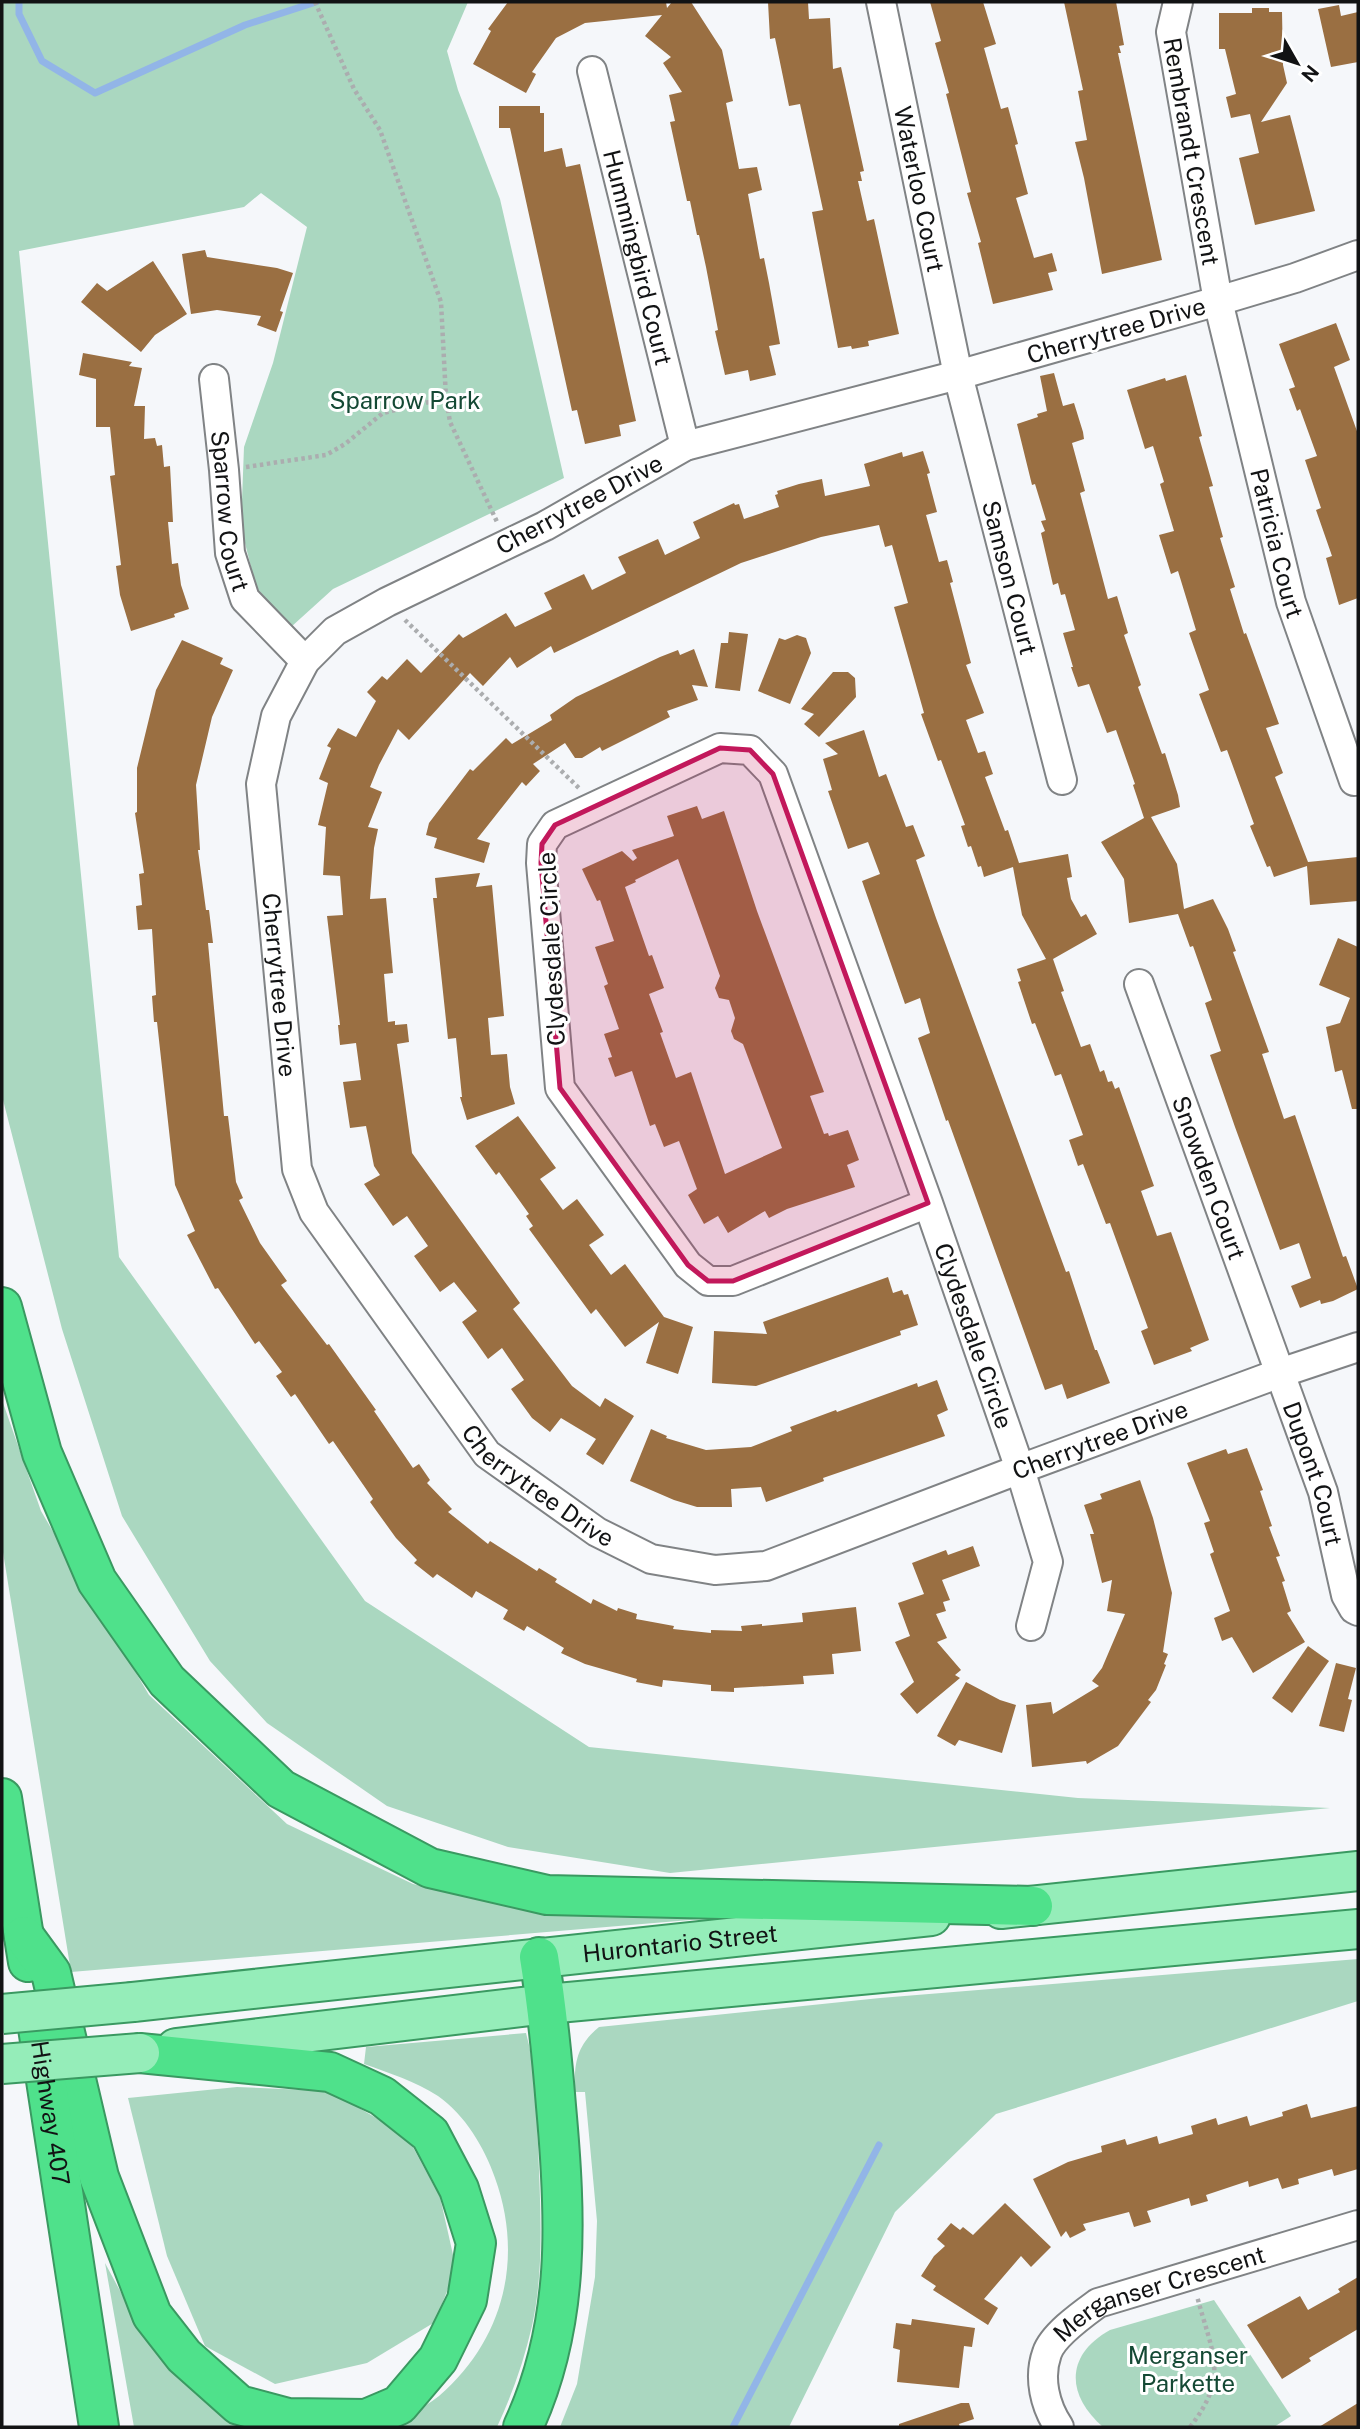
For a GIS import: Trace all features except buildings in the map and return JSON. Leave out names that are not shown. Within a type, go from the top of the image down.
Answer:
[{"type":"highway","points":[[2,1307],[42,1453],[97,1581],[167,1681],[281,1789],[430,1868],[547,1895],[1033,1906]]},
{"type":"highway","name":"Highway 407","points":[[2,1798],[99,2427]]},
{"type":"highway","points":[[24,1936],[51,1973],[99,2177],[123,2240],[152,2315],[184,2356],[239,2405],[288,2418],[366,2419],[399,2405],[438,2359],[467,2300],[476,2243],[459,2189],[429,2134],[382,2096],[330,2072],[139,2053]]},
{"type":"highway","points":[[523,2427],[541,2379],[554,2330],[564,2232],[562,2171],[547,2004],[539,1957]]},
{"type":"main road","name":"Hurontario Street","points":[[2,2014],[1358,1871]]},
{"type":"main road","name":"Hurontario Street","points":[[2,2064],[139,2053],[547,2004],[1358,1929]]},
{"type":"street","name":"Waterloo Court","points":[[881,2],[958,375]]},
{"type":"street","name":"Rembrandt Crescent","points":[[1178,2],[1171,32],[1218,301]]},
{"type":"street","name":"Hummingbird Court","points":[[592,71],[685,446]]},
{"type":"street","name":"Cherrytree Drive","points":[[1358,255],[1296,278],[958,375],[685,446],[545,526],[387,602],[335,631],[305,662],[276,716],[261,784],[297,1170],[314,1212],[487,1454],[597,1532],[651,1559],[715,1570],[766,1566],[1020,1469],[1358,1347]]},
{"type":"street","name":"Patricia Court","points":[[1218,301],[1290,602],[1354,781]]},
{"type":"street","name":"Samson Court","points":[[958,375],[1062,780]]},
{"type":"street","name":"Sparrow Court","points":[[214,379],[230,553],[245,599],[305,662]]},
{"type":"street","name":"Clydesdale Circle","points":[[928,1203],[733,1281],[708,1281],[688,1265],[560,1088],[541,863],[542,844],[555,825],[720,748],[750,750],[773,774],[928,1203],[1020,1469],[1048,1562],[1031,1626]]},
{"type":"street","name":"Snowden Court","points":[[1139,984],[1280,1373]]},
{"type":"street","name":"Dupont Court","points":[[1280,1373],[1323,1492],[1346,1595],[1358,1611]]},
{"type":"street","name":"Merganser Crescent","points":[[1059,2427],[1050,2413],[1043,2384],[1047,2351],[1071,2322],[1098,2303],[1358,2225]]},
{"type":"path","points":[[315,2],[354,89],[380,130],[441,302],[446,398],[450,422],[508,544]]},
{"type":"path","points":[[224,470],[326,455],[345,444],[383,414],[446,398]]},
{"type":"path","points":[[387,602],[596,804]]},
{"type":"path","points":[[1190,2427],[1208,2402],[1215,2385],[1216,2367],[1192,2275]]},
{"type":"highlighted area","points":[[720,748],[750,750],[773,774],[928,1203],[733,1281],[708,1281],[688,1265],[560,1088],[541,863],[542,844],[555,825]]},
{"type":"green space","name":"Sparrow Park","points":[[2,2],[468,2],[447,51],[458,90],[500,199],[564,478],[333,589],[291,627],[256,587],[241,527],[244,447],[273,363],[307,227],[261,193],[244,207],[19,251],[119,1257],[365,1601],[589,1747],[1078,1798],[1330,1808],[670,1873],[508,1847],[387,1806],[267,1723],[210,1661],[122,1516],[62,1329],[2,1096]]},
{"type":"green space","points":[[2,1400],[41,1511],[149,1695],[287,1824],[413,1884],[494,1902],[702,1919],[71,1972],[2,1546]]},
{"type":"green space","points":[[1358,1959],[1358,2001],[996,2114],[895,2212],[789,2427],[560,2427],[577,2384],[595,2277],[597,2221],[585,2092],[575,2092],[575,2082],[576,2064],[581,2049],[599,2027],[880,1998]]},
{"type":"green space","points":[[526,2033],[536,2102],[540,2258],[532,2326],[513,2390],[497,2427],[377,2427],[417,2410],[439,2396],[461,2374],[479,2350],[493,2324],[502,2296],[508,2238],[504,2208],[495,2178],[479,2143],[465,2122],[438,2096],[402,2078],[364,2064],[366,2047]]},
{"type":"green space","points":[[237,2087],[330,2091],[407,2136],[440,2197],[456,2268],[435,2322],[367,2363],[275,2384],[205,2346],[167,2256],[128,2098]]},
{"type":"green space","points":[[105,2263],[144,2335],[262,2427],[134,2427]]},
{"type":"green space","name":"Merganser Parkette","points":[[1214,2300],[1291,2416],[1274,2427],[1103,2427],[1082,2402],[1077,2389],[1078,2363],[1085,2351],[1110,2330]]},
{"type":"waterway","points":[[19,2],[19,14],[42,61],[95,93],[245,25],[316,2]]},
{"type":"waterway","points":[[733,2427],[879,2145]]}]
